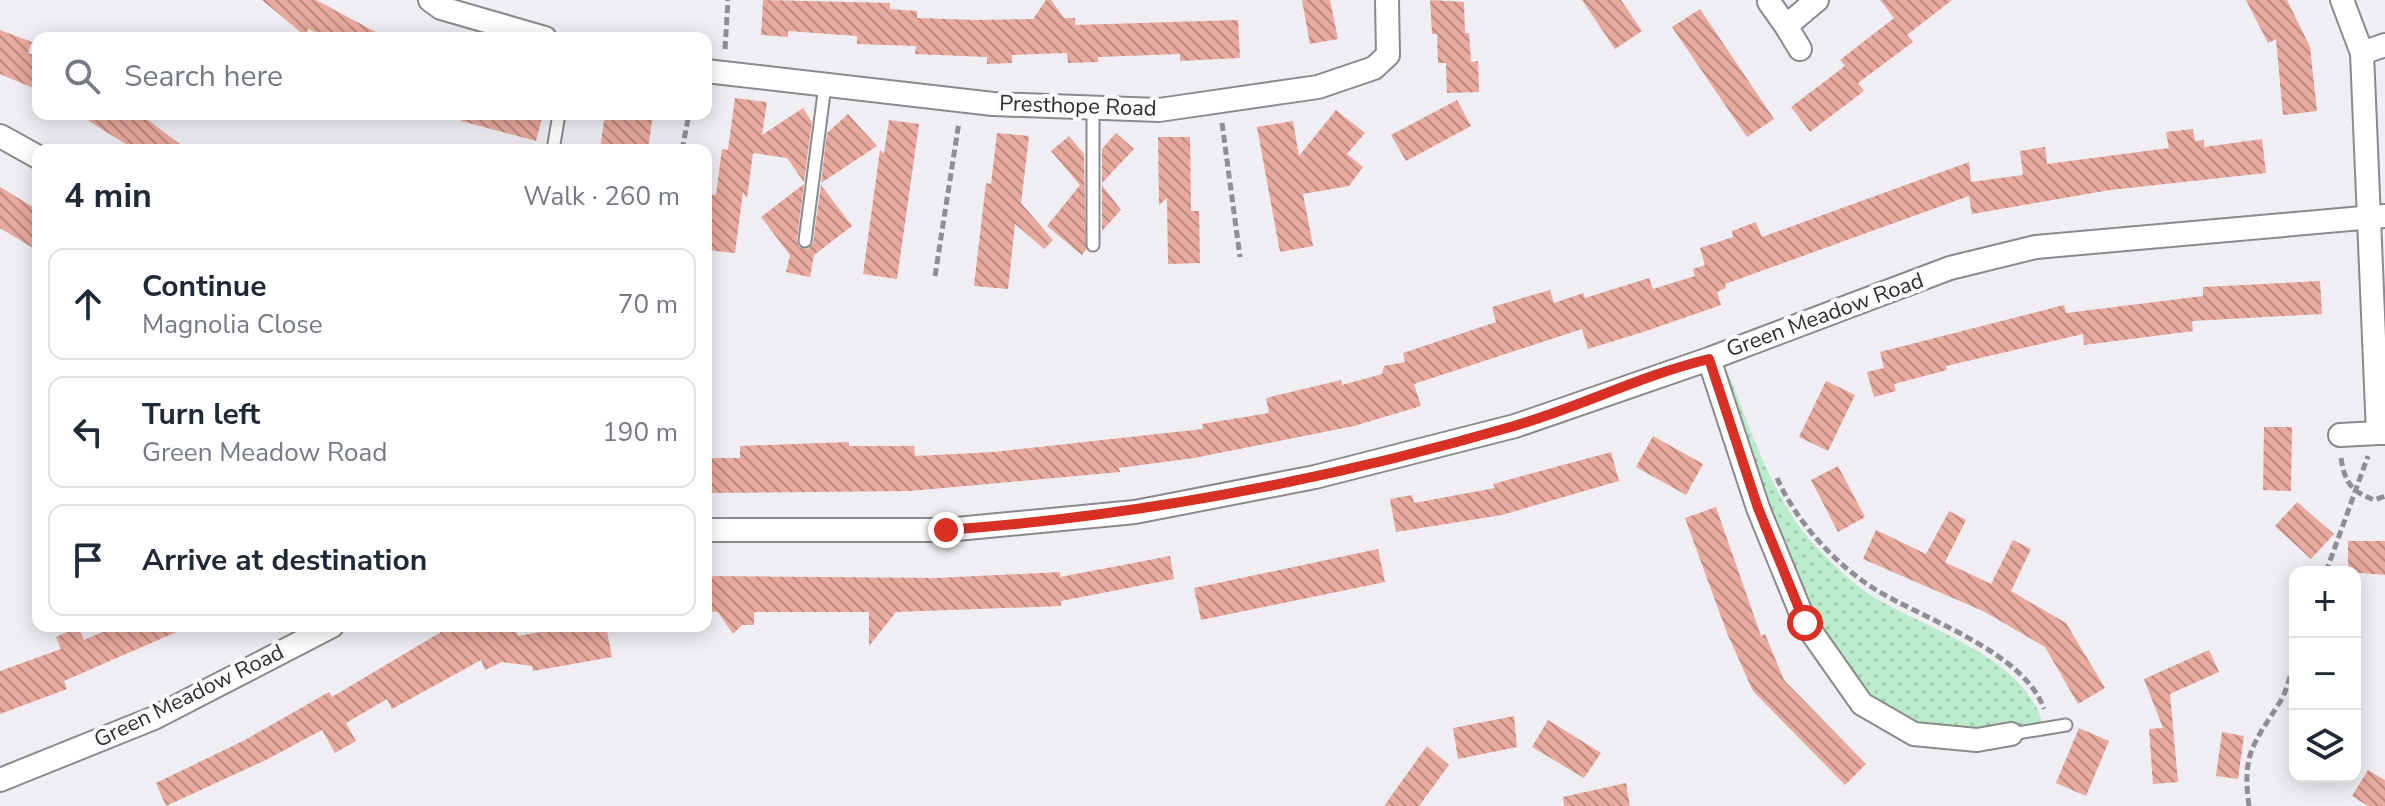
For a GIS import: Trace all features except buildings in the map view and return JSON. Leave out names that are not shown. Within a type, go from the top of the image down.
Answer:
[{"type":"street","points":[[430,0],[441,8],[524,32]]},
{"type":"street","name":"Presthope Road","points":[[715,72],[962,100],[1159,110],[1318,87],[1374,68],[1388,55],[1387,0]]},
{"type":"street","points":[[1786,26],[1817,0]]},
{"type":"street","points":[[2340,435],[2381,433],[2378,215],[2362,53],[2342,0]]},
{"type":"street","points":[[1769,2],[1800,49]]},
{"type":"street","points":[[2362,53],[2385,45]]},
{"type":"street","points":[[0,136],[32,154]]},
{"type":"street","name":"Green Meadow Road","points":[[712,530],[946,530],[1135,512],[1315,477],[1515,426],[1709,359],[1732,347],[1950,268],[2036,247],[2378,215]]},
{"type":"street","points":[[1709,359],[1758,508],[1805,623],[1862,704],[1914,734],[1977,740],[2011,734]]},
{"type":"street","name":"Green Meadow Road","points":[[0,780],[154,718],[320,632]]},
{"type":"lane","points":[[805,241],[825,85]]},
{"type":"lane","points":[[1093,107],[1093,245]]},
{"type":"lane","points":[[554,144],[558,120]]},
{"type":"lane","points":[[2011,734],[2066,725]]},
{"type":"path","points":[[715,72],[728,0]]},
{"type":"path","points":[[935,276],[962,100]]},
{"type":"path","points":[[1219,102],[1240,257]]},
{"type":"path","points":[[683,144],[688,120]]},
{"type":"path","points":[[2328,566],[2354,493],[2381,433]]},
{"type":"path","points":[[2340,435],[2345,480],[2354,493],[2374,500],[2385,496]]},
{"type":"path","points":[[1773,467],[1798,514],[1831,554],[1869,586],[1988,649],[2009,665],[2040,697],[2047,719],[2046,728]]},
{"type":"path","points":[[2249,806],[2245,773],[2256,735],[2282,700],[2289,679]]},
{"type":"green space","points":[[1727,370],[1775,486],[1801,529],[1817,548],[1843,574],[1872,596],[1994,662],[2032,699],[2042,722],[1979,733],[1916,727],[1864,696],[1810,619],[1719,375]]},
{"type":"route","points":[[946,530],[1135,512],[1315,477],[1515,426],[1709,359],[1758,508],[1805,623]]}]
